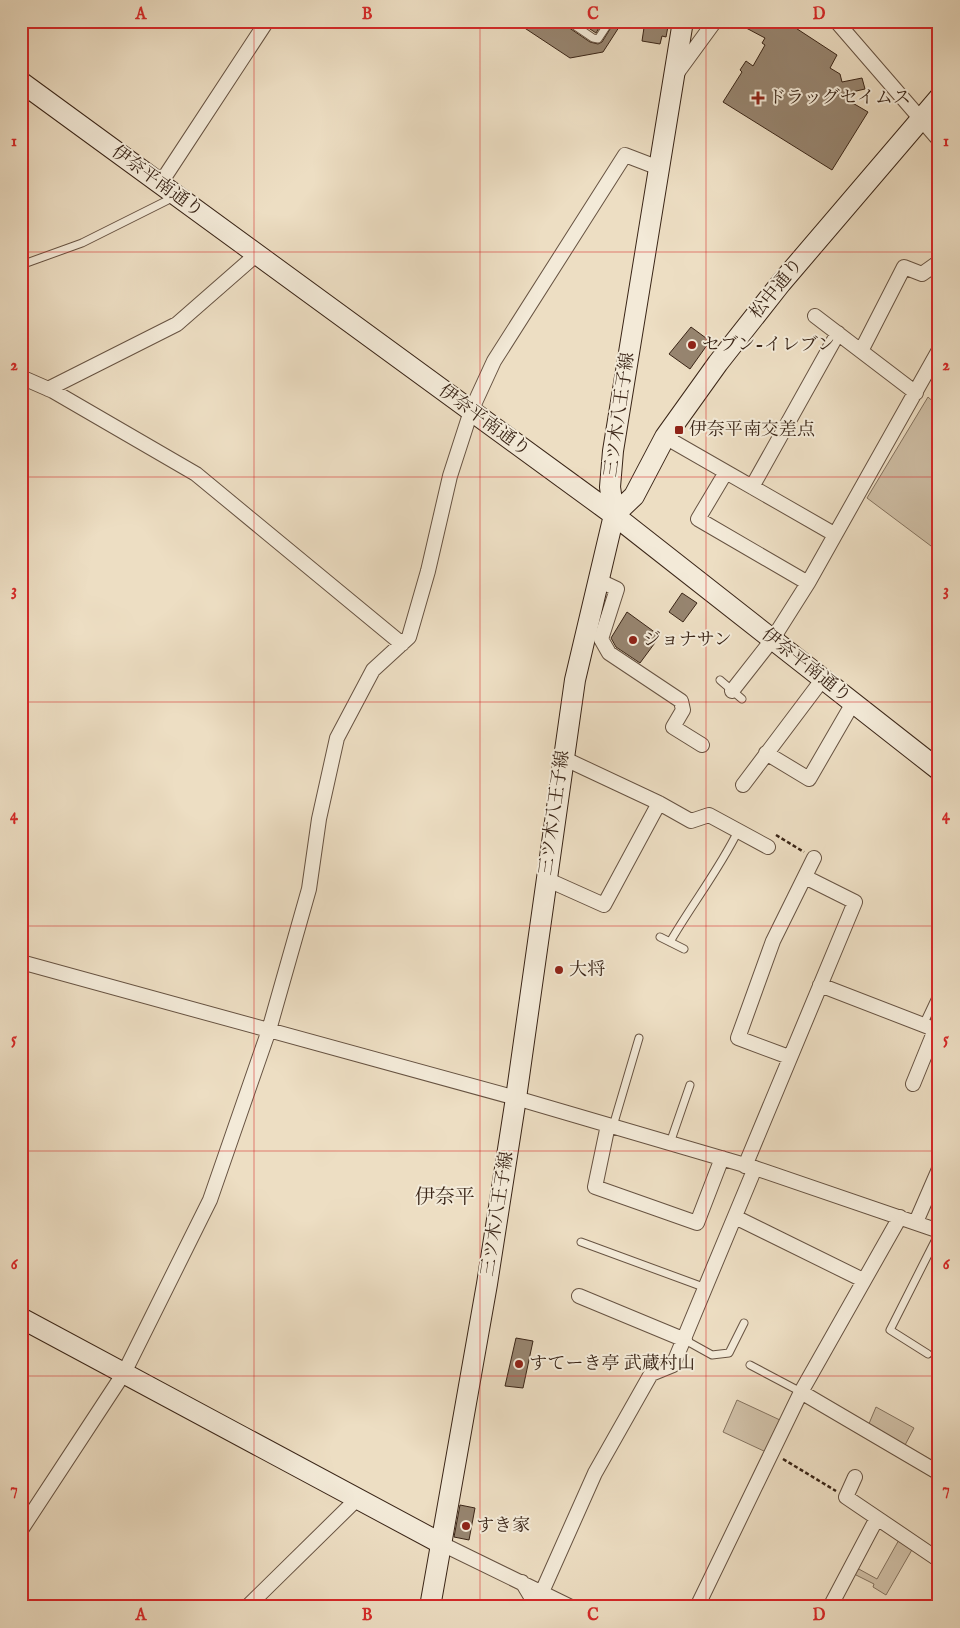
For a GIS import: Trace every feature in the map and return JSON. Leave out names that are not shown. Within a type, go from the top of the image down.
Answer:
[{"type":"street","points":[[160,184],[267,21]]},
{"type":"street","name":"三ツ木八王子線","points":[[430,1607],[516,1098],[575,680],[600,581],[614,515],[610,486],[613,451],[683,21]]},
{"type":"street","points":[[674,77],[714,21]]},
{"type":"street","points":[[836,21],[939,140]]},
{"type":"street","name":"伊奈平南通り","points":[[21,82],[614,515],[939,770]]},
{"type":"street","name":"松中通り","points":[[614,515],[634,496],[666,437],[718,363],[781,283],[939,98]]},
{"type":"street","points":[[21,1530],[124,1373],[210,1200],[269,1030],[309,889],[319,819],[337,738],[373,670],[408,637],[428,571],[450,476],[470,411],[494,361],[625,155],[659,168]]},
{"type":"street","points":[[48,388],[177,324],[257,254]]},
{"type":"street","points":[[860,351],[904,268],[922,274],[939,262]]},
{"type":"street","points":[[815,316],[916,394]]},
{"type":"street","points":[[752,487],[838,333]]},
{"type":"street","points":[[737,695],[808,583],[834,534],[916,394],[939,350]]},
{"type":"street","points":[[21,377],[48,388],[196,474],[402,644]]},
{"type":"street","points":[[666,437],[834,534]]},
{"type":"street","points":[[726,472],[698,518],[808,583]]},
{"type":"street","points":[[600,581],[617,589],[601,639],[610,653],[681,701],[683,710],[673,727],[702,745]]},
{"type":"street","points":[[743,784],[822,680]]},
{"type":"street","points":[[766,753],[809,779],[854,702]]},
{"type":"street","points":[[563,758],[658,803],[691,821],[709,816],[768,847]]},
{"type":"street","points":[[546,879],[604,905],[658,803]]},
{"type":"street","points":[[789,1056],[738,1038],[773,941],[814,858]]},
{"type":"street","points":[[542,1592],[595,1473],[652,1374],[673,1365],[685,1340],[735,1217],[750,1167],[789,1056],[855,902],[805,876]]},
{"type":"street","points":[[21,962],[670,1142],[916,1222],[939,1232]]},
{"type":"street","points":[[820,985],[933,1029],[913,1084]]},
{"type":"street","points":[[610,1125],[595,1187],[697,1223],[722,1158]]},
{"type":"street","points":[[916,1222],[939,1168]]},
{"type":"street","points":[[735,1217],[863,1280]]},
{"type":"street","points":[[697,1607],[801,1392],[900,1217]]},
{"type":"street","points":[[579,1296],[685,1340]]},
{"type":"street","points":[[21,1318],[442,1544],[571,1607]]},
{"type":"street","points":[[801,1392],[939,1473]]},
{"type":"street","points":[[855,1477],[846,1497],[939,1560]]},
{"type":"street","points":[[247,1607],[357,1499]]},
{"type":"street","points":[[830,1607],[877,1518]]},
{"type":"street","points":[[521,1582],[537,1607]]},
{"type":"lane","points":[[571,22],[593,38],[598,39],[610,21]]},
{"type":"lane","points":[[21,265],[82,243],[177,196]]},
{"type":"lane","points":[[720,680],[737,695]]},
{"type":"lane","points":[[670,942],[691,907],[723,862],[738,831]]},
{"type":"lane","points":[[660,937],[684,949]]},
{"type":"lane","points":[[933,1029],[939,991]]},
{"type":"lane","points":[[610,1125],[639,1038]]},
{"type":"lane","points":[[670,1142],[690,1085]]},
{"type":"lane","points":[[928,1354],[890,1330],[939,1232]]},
{"type":"lane","points":[[581,1242],[706,1288]]},
{"type":"lane","points":[[685,1340],[712,1355],[729,1353],[744,1324]]},
{"type":"lane","points":[[750,1365],[801,1392]]},
{"type":"path","points":[[768,847],[775,835],[814,858]]},
{"type":"path","points":[[771,1452],[846,1497]]},
{"type":"shaded area","points":[[928,397],[939,407],[939,552],[867,498]]},
{"type":"shaded area","points":[[737,1400],[780,1420],[766,1452],[723,1432]]},
{"type":"shaded area","points":[[876,1407],[914,1428],[904,1447],[868,1426]]},
{"type":"shaded area","points":[[900,1538],[913,1548],[886,1595],[873,1587],[874,1584],[854,1574],[857,1568],[877,1579]]},
{"type":"building","points":[[514,21],[563,21],[565,25],[590,42],[598,44],[602,42],[615,21],[623,21],[603,52],[570,58]]},
{"type":"building","points":[[578,21],[603,21],[596,33]]},
{"type":"building","points":[[645,21],[669,21],[666,37],[662,36],[660,44],[642,41]]},
{"type":"building","points":[[733,21],[785,21],[837,55],[830,68],[840,74],[842,82],[862,78],[865,89],[839,95],[868,112],[832,170],[723,102],[742,72],[740,70],[746,61],[753,66],[765,45],[762,43],[765,38]]},
{"type":"building","points":[[691,327],[710,341],[690,369],[669,354]]},
{"type":"building","points":[[682,593],[697,603],[683,622],[669,612]]},
{"type":"building","name":"ジョナサン","points":[[627,612],[660,636],[640,663],[616,647],[611,638]]},
{"type":"building","name":"すてーき亭 武蔵村山","points":[[516,1338],[533,1341],[523,1388],[505,1386]]},
{"type":"building","points":[[460,1505],[475,1508],[469,1540],[454,1537]]},
{"type":"place","name":"ドラッグセイムス","points":[[758,98]]},
{"type":"place","name":"セブン-イレブン","points":[[692,345]]},
{"type":"place","name":"伊奈平南交差点","points":[[679,430]]},
{"type":"place","name":"ジョナサン","points":[[633,640]]},
{"type":"place","name":"大将","points":[[559,970]]},
{"type":"place","name":"すてーき亭 武蔵村山","points":[[519,1364]]},
{"type":"place","name":"すき家","points":[[466,1526]]},
{"type":"district","name":"伊奈平","points":[[445,1197]]}]
